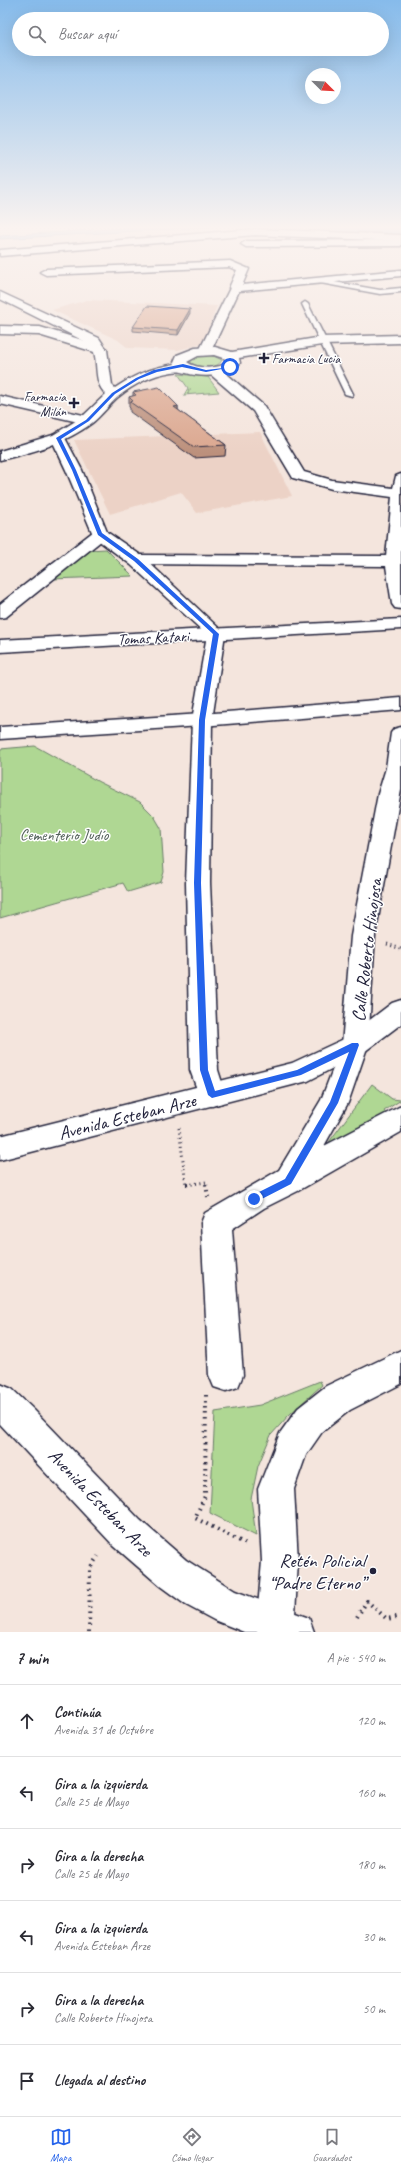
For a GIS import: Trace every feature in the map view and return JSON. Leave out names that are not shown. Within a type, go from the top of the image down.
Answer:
[{"type":"street","points":[[13,301],[95,340],[101,350],[106,386],[114,394]]},
{"type":"street","points":[[205,351],[229,301]]},
{"type":"street","points":[[0,330],[40,331],[101,350]]},
{"type":"street","points":[[183,366],[180,362],[182,358],[191,353],[205,351],[225,353],[231,356],[322,341],[401,339]]},
{"type":"street","points":[[0,456],[58,438],[87,420],[114,394],[138,378],[156,371],[183,366],[196,370],[215,371],[230,367],[234,360],[231,356]]},
{"type":"street","points":[[215,371],[259,409],[298,475],[316,482],[400,488],[394,561],[401,604]]},
{"type":"street","points":[[0,400],[87,420]]},
{"type":"street","points":[[58,438],[74,470],[100,534],[136,560],[216,634],[202,720],[198,890],[204,1070],[212,1095]]},
{"type":"street","points":[[0,613],[100,534]]},
{"type":"street","points":[[136,560],[394,561]]},
{"type":"street","name":"Tomas Katari","points":[[0,646],[401,624]]},
{"type":"street","points":[[0,733],[202,720],[401,704]]},
{"type":"street","name":"Calle Roberto Hinojosa","points":[[288,1182],[334,1103],[355,1045],[363,936],[395,793],[401,733]]},
{"type":"street","name":"Avenida Esteban Arze","points":[[0,1148],[298,1073],[355,1045],[401,1010]]},
{"type":"street","points":[[216,1386],[216,1222],[254,1199],[288,1182],[401,1118]]},
{"type":"street","points":[[282,1629],[276,1490],[292,1445],[310,1420],[338,1398],[401,1366]]},
{"type":"street","name":"Avenida Esteban Arze","points":[[0,1401],[26,1424],[122,1529],[174,1574],[226,1607],[282,1629]]},
{"type":"lane","points":[[305,304],[349,394]]},
{"type":"path","points":[[385,943],[401,949]]},
{"type":"path","points":[[179,1128],[186,1184],[206,1182],[208,1196],[216,1222]]},
{"type":"path","points":[[216,1386],[205,1496],[195,1518],[255,1548]]},
{"type":"path","points":[[89,1632],[90,1568],[98,1556]]},
{"type":"path","points":[[357,1617],[367,1602],[387,1619],[401,1616]]},
{"type":"shaded area","points":[[83,301],[217,306],[202,344],[178,350],[128,348],[118,340],[52,310]]},
{"type":"shaded area","points":[[260,432],[292,496],[197,513],[181,492],[110,514],[74,440]]},
{"type":"green space","points":[[199,355],[211,355],[222,360],[220,363],[212,367],[199,366],[191,363],[191,359]]},
{"type":"green space","points":[[178,374],[208,377],[219,392],[184,395],[188,388]]},
{"type":"green space","points":[[106,549],[133,576],[52,579],[88,550]]},
{"type":"green space","name":"Cementerio Judío","points":[[35,746],[99,782],[140,802],[154,816],[161,828],[164,872],[161,882],[128,892],[123,883],[0,918],[0,749]]},
{"type":"green space","points":[[372,1084],[392,1099],[401,1100],[384,1111],[386,1114],[331,1144],[329,1142]]},
{"type":"green space","points":[[320,1381],[322,1385],[289,1415],[271,1435],[258,1466],[251,1499],[256,1536],[210,1513],[215,1412],[260,1405]]},
{"type":"building","points":[[147,306],[190,309],[178,330],[133,327]]},
{"type":"building","points":[[159,387],[178,406],[174,407],[226,445],[194,447],[130,402],[133,401],[129,397],[136,395],[133,392]]},
{"type":"place","name":"Farmacia Lucia","points":[[264,358]]},
{"type":"place","name":"Farmacia Milán","points":[[74,403]]},
{"type":"place","name":"Retén Policial “Padre Eterno”","points":[[373,1571]]},
{"type":"route","points":[[230,367],[215,371],[206,371],[183,366],[156,371],[138,378],[114,394],[87,420],[58,438],[74,470],[100,534],[136,560],[216,634],[202,720],[198,883],[204,1070],[212,1095],[298,1073],[355,1045],[334,1103],[288,1182],[254,1199]]}]
